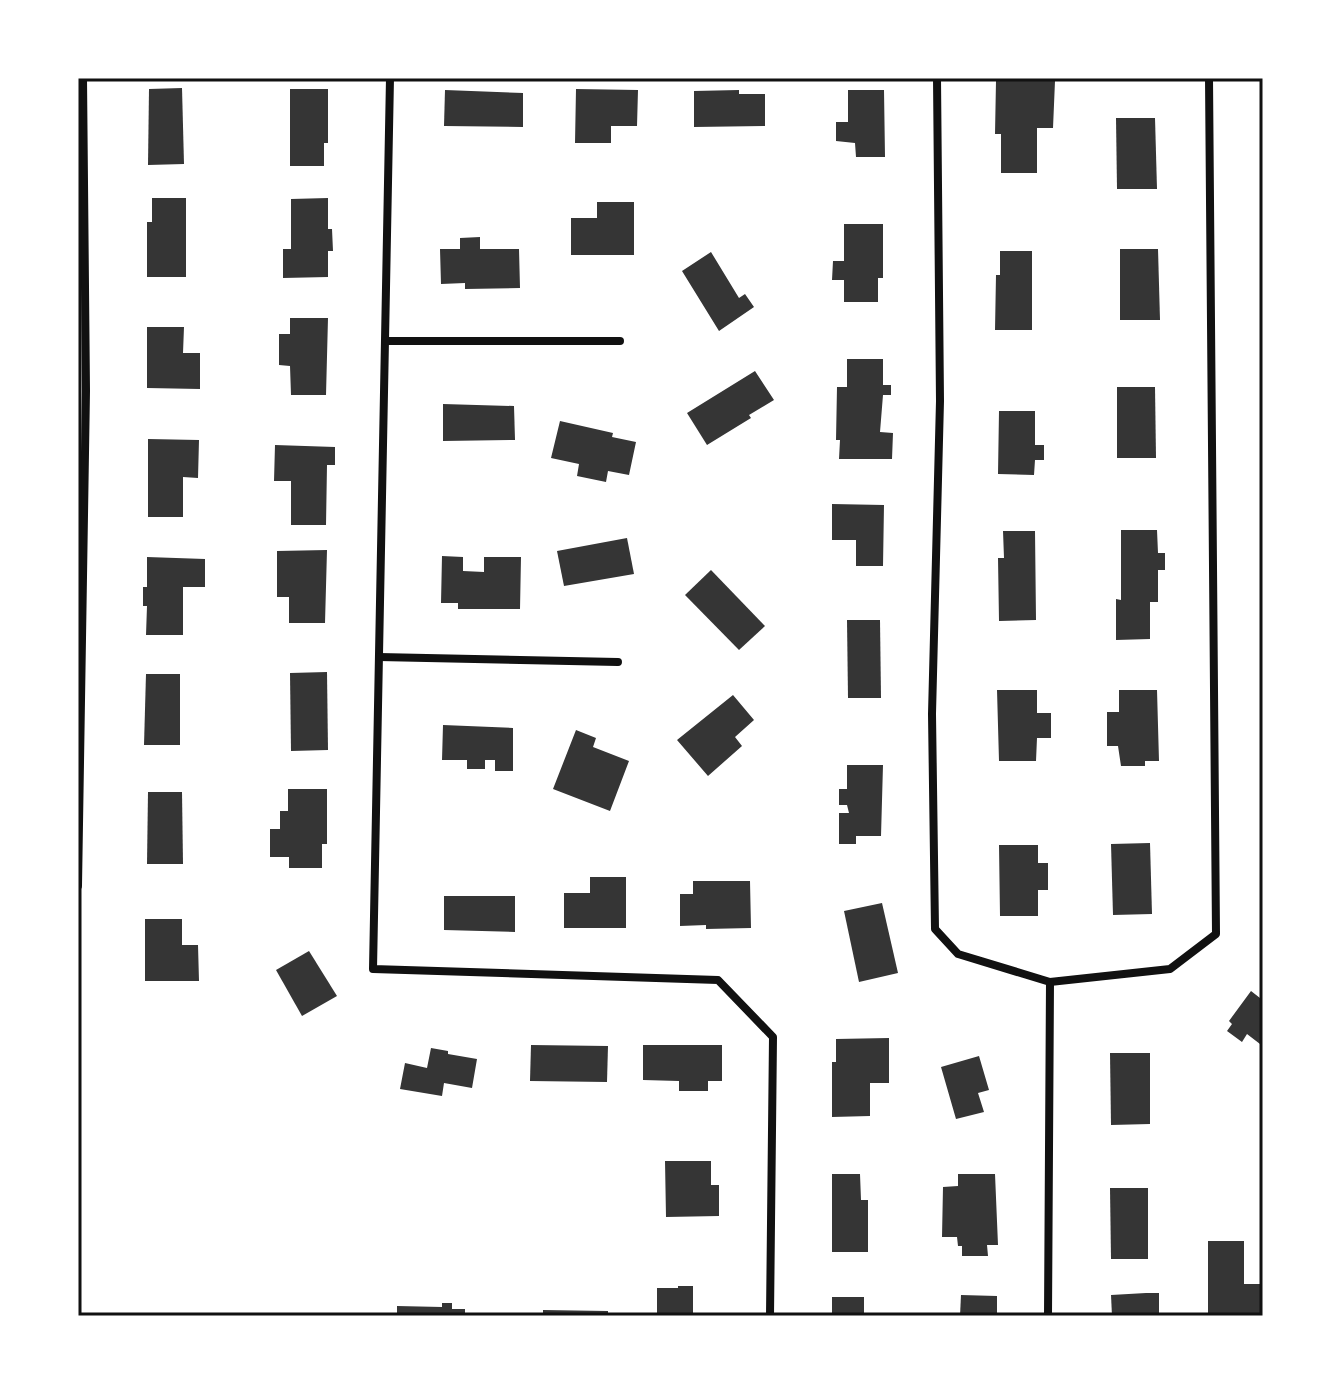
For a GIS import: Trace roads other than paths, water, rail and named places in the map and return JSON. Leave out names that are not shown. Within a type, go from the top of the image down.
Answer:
[{"type":"street","points":[[79,885],[86,391],[83,78]]},
{"type":"street","points":[[390,78],[373,969],[718,980],[773,1037],[770,1316]]},
{"type":"street","points":[[937,78],[940,401],[932,714],[935,929],[958,954],[1050,982],[1170,969],[1216,934],[1209,78]]},
{"type":"street","points":[[386,341],[620,341]]},
{"type":"street","points":[[379,657],[618,662]]},
{"type":"street","points":[[1048,1316],[1050,982]]}]
